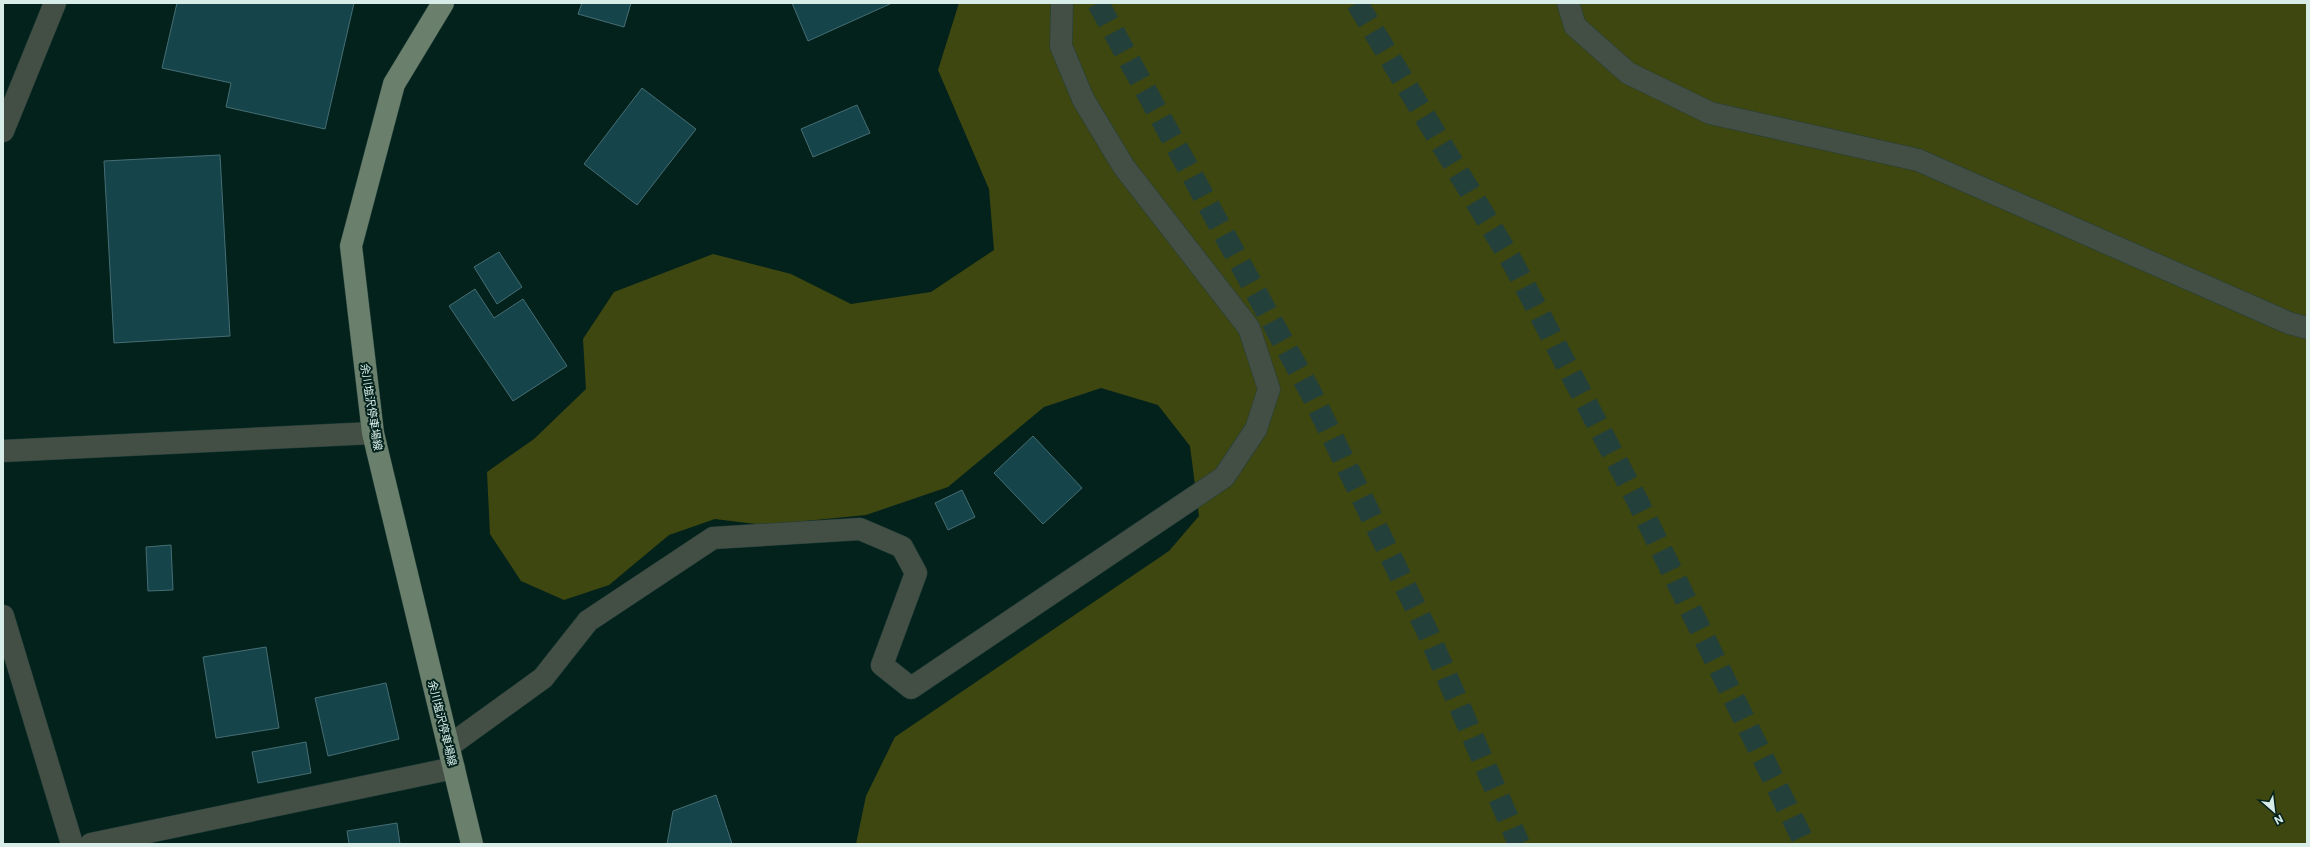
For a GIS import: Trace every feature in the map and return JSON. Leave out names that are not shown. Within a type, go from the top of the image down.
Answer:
[{"type":"main road","name":"余川塩沢停車場線","points":[[443,3],[394,84],[350,246],[374,433],[472,844]]},
{"type":"street","points":[[3,131],[54,3]]},
{"type":"street","points":[[449,746],[543,678],[588,621],[713,538],[860,529],[902,547],[916,573],[882,665],[911,688],[1224,477],[1256,429],[1269,389],[1252,335],[1249,328],[1124,166],[1083,99],[1061,46],[1062,3]]},
{"type":"street","points":[[1568,3],[1575,26],[1628,74],[1710,113],[1918,160],[2289,323],[2307,328]]},
{"type":"street","points":[[3,451],[374,433]]},
{"type":"street","points":[[3,616],[72,844]]},
{"type":"street","points":[[91,844],[454,768]]},
{"type":"green space","points":[[959,3],[2307,3],[2307,844],[856,844],[866,796],[895,737],[1169,551],[1199,516],[1190,446],[1158,405],[1101,388],[1044,407],[948,487],[866,515],[765,525],[715,519],[669,535],[609,585],[564,600],[521,581],[490,534],[487,472],[534,439],[586,389],[583,339],[614,292],[713,254],[791,274],[851,304],[931,292],[994,250],[989,189],[938,70]]},
{"type":"building","points":[[177,3],[354,3],[325,129],[226,107],[231,83],[162,68]]},
{"type":"building","points":[[582,3],[631,3],[624,27],[578,14]]},
{"type":"building","points":[[792,3],[892,3],[808,41]]},
{"type":"building","points":[[642,88],[696,129],[637,205],[584,164]]},
{"type":"building","points":[[857,105],[870,133],[813,157],[801,129]]},
{"type":"building","points":[[220,155],[230,336],[114,343],[104,161]]},
{"type":"building","points":[[499,252],[522,287],[497,304],[474,267]]},
{"type":"building","points":[[475,289],[494,318],[523,299],[567,366],[513,401],[449,306]]},
{"type":"building","points":[[1033,436],[1082,488],[1043,524],[994,473]]},
{"type":"building","points":[[962,490],[975,517],[948,530],[935,503]]},
{"type":"building","points":[[171,545],[173,590],[148,591],[146,547]]},
{"type":"building","points":[[266,647],[279,728],[216,738],[203,657]]},
{"type":"building","points":[[386,683],[399,739],[328,756],[315,698]]},
{"type":"building","points":[[306,742],[311,773],[258,783],[252,752]]},
{"type":"building","points":[[716,795],[732,844],[667,844],[673,811]]},
{"type":"building","points":[[397,823],[400,844],[349,844],[347,831]]},
{"type":"tunnel","points":[[1098,3],[1311,393],[1428,633],[1519,844]]},
{"type":"tunnel","points":[[1357,3],[1514,265],[1638,502],[1805,844]]}]
